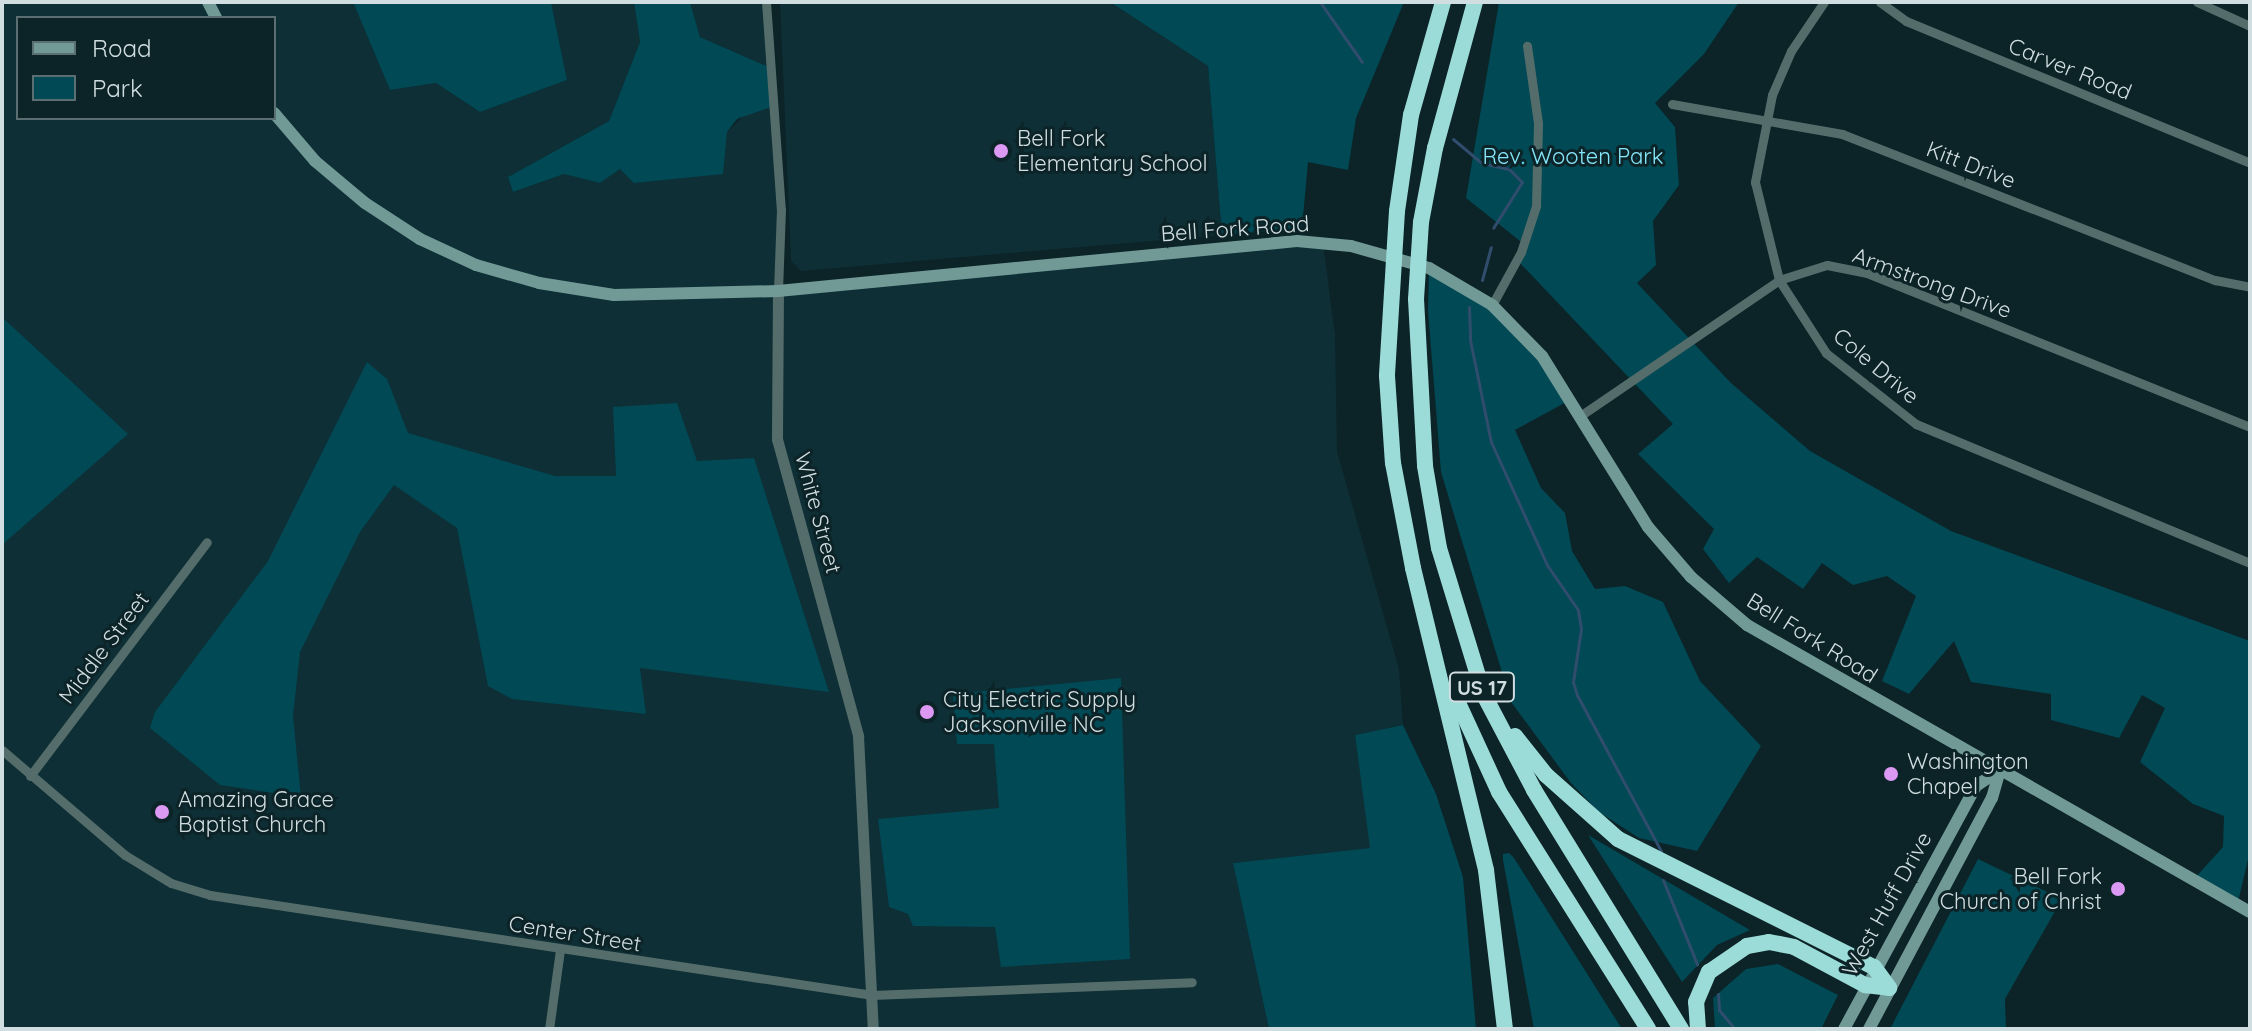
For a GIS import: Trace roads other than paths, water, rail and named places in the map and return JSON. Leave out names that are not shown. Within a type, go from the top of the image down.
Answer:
[{"type":"highway","name":"US 17","points":[[1443,2],[1411,115],[1390,287],[1387,376],[1393,463],[1413,568],[1437,651],[1499,792],[1648,1029]]},
{"type":"highway","name":"US 17","points":[[1475,2],[1451,75],[1421,222],[1416,299],[1418,394],[1437,535],[1484,695],[1534,790],[1681,1029]]},
{"type":"highway","points":[[1437,651],[1486,870],[1505,1029]]},
{"type":"highway","points":[[1484,695],[1546,775],[1618,839],[1874,967],[1889,988]]},
{"type":"highway","points":[[1698,1029],[1696,1002],[1709,972],[1747,946],[1769,942],[1794,947],[1865,985],[1889,988]]},
{"type":"main road","name":"Bell Fork Road","points":[[276,115],[315,161],[365,203],[420,239],[476,265],[539,283],[614,295],[778,291],[1297,241],[1351,246],[1429,268],[1492,305],[1542,356],[1648,527],[1691,577],[1747,625],[2250,912]]},
{"type":"main road","name":"West Huff Drive","points":[[1844,1029],[1874,967],[1976,786],[2000,770]]},
{"type":"main road","name":"West Huff Drive","points":[[1869,1029],[1992,798],[2000,770]]},
{"type":"street","name":"White Street","points":[[766,2],[781,209],[777,439],[858,736],[873,1029]]},
{"type":"street","name":"Cole Drive","points":[[1824,2],[1791,51],[1764,121],[1755,182],[1779,280],[1826,353],[1916,424],[2250,563]]},
{"type":"street","name":"Carver Road","points":[[1880,2],[1906,21],[2250,163]]},
{"type":"street","points":[[2197,2],[2250,26]]},
{"type":"street","points":[[1492,305],[1521,252],[1536,206],[1538,123],[1527,46]]},
{"type":"street","name":"Kitt Drive","points":[[1672,104],[1842,134],[2215,280],[2250,287]]},
{"type":"street","name":"Armstrong Drive","points":[[1580,416],[1779,280],[1827,265],[1867,273],[2250,427]]},
{"type":"street","name":"Middle Street","points":[[30,776],[207,542]]},
{"type":"street","name":"Center Street","points":[[2,750],[125,855],[171,883],[210,895],[872,995],[1192,982]]},
{"type":"street","points":[[549,1029],[560,950]]},
{"type":"waterway","points":[[1320,2],[1362,62]]},
{"type":"waterway","points":[[1453,139],[1482,163],[1509,169],[1522,182],[1493,228]]},
{"type":"waterway","points":[[1482,280],[1491,247]]},
{"type":"waterway","points":[[1469,307],[1470,340],[1491,442],[1547,565],[1578,610],[1581,629],[1573,682],[1577,695],[1661,851]]},
{"type":"waterway","points":[[1663,880],[1697,964]]},
{"type":"waterway","points":[[1718,994],[1719,1010],[1735,1029]]},
{"type":"place","name":"Bell Fork Elementary School","points":[[1001,151]]},
{"type":"place","name":"City Electric Supply Jacksonville NC","points":[[927,712]]},
{"type":"place","name":"Washington Chapel","points":[[1891,774]]},
{"type":"place","name":"Amazing Grace Baptist Church","points":[[162,812]]},
{"type":"place","name":"Bell Fork Church of Christ","points":[[2118,889]]},
{"type":"park label","name":"Rev. Wooten Park","points":[[1573,157]]}]
